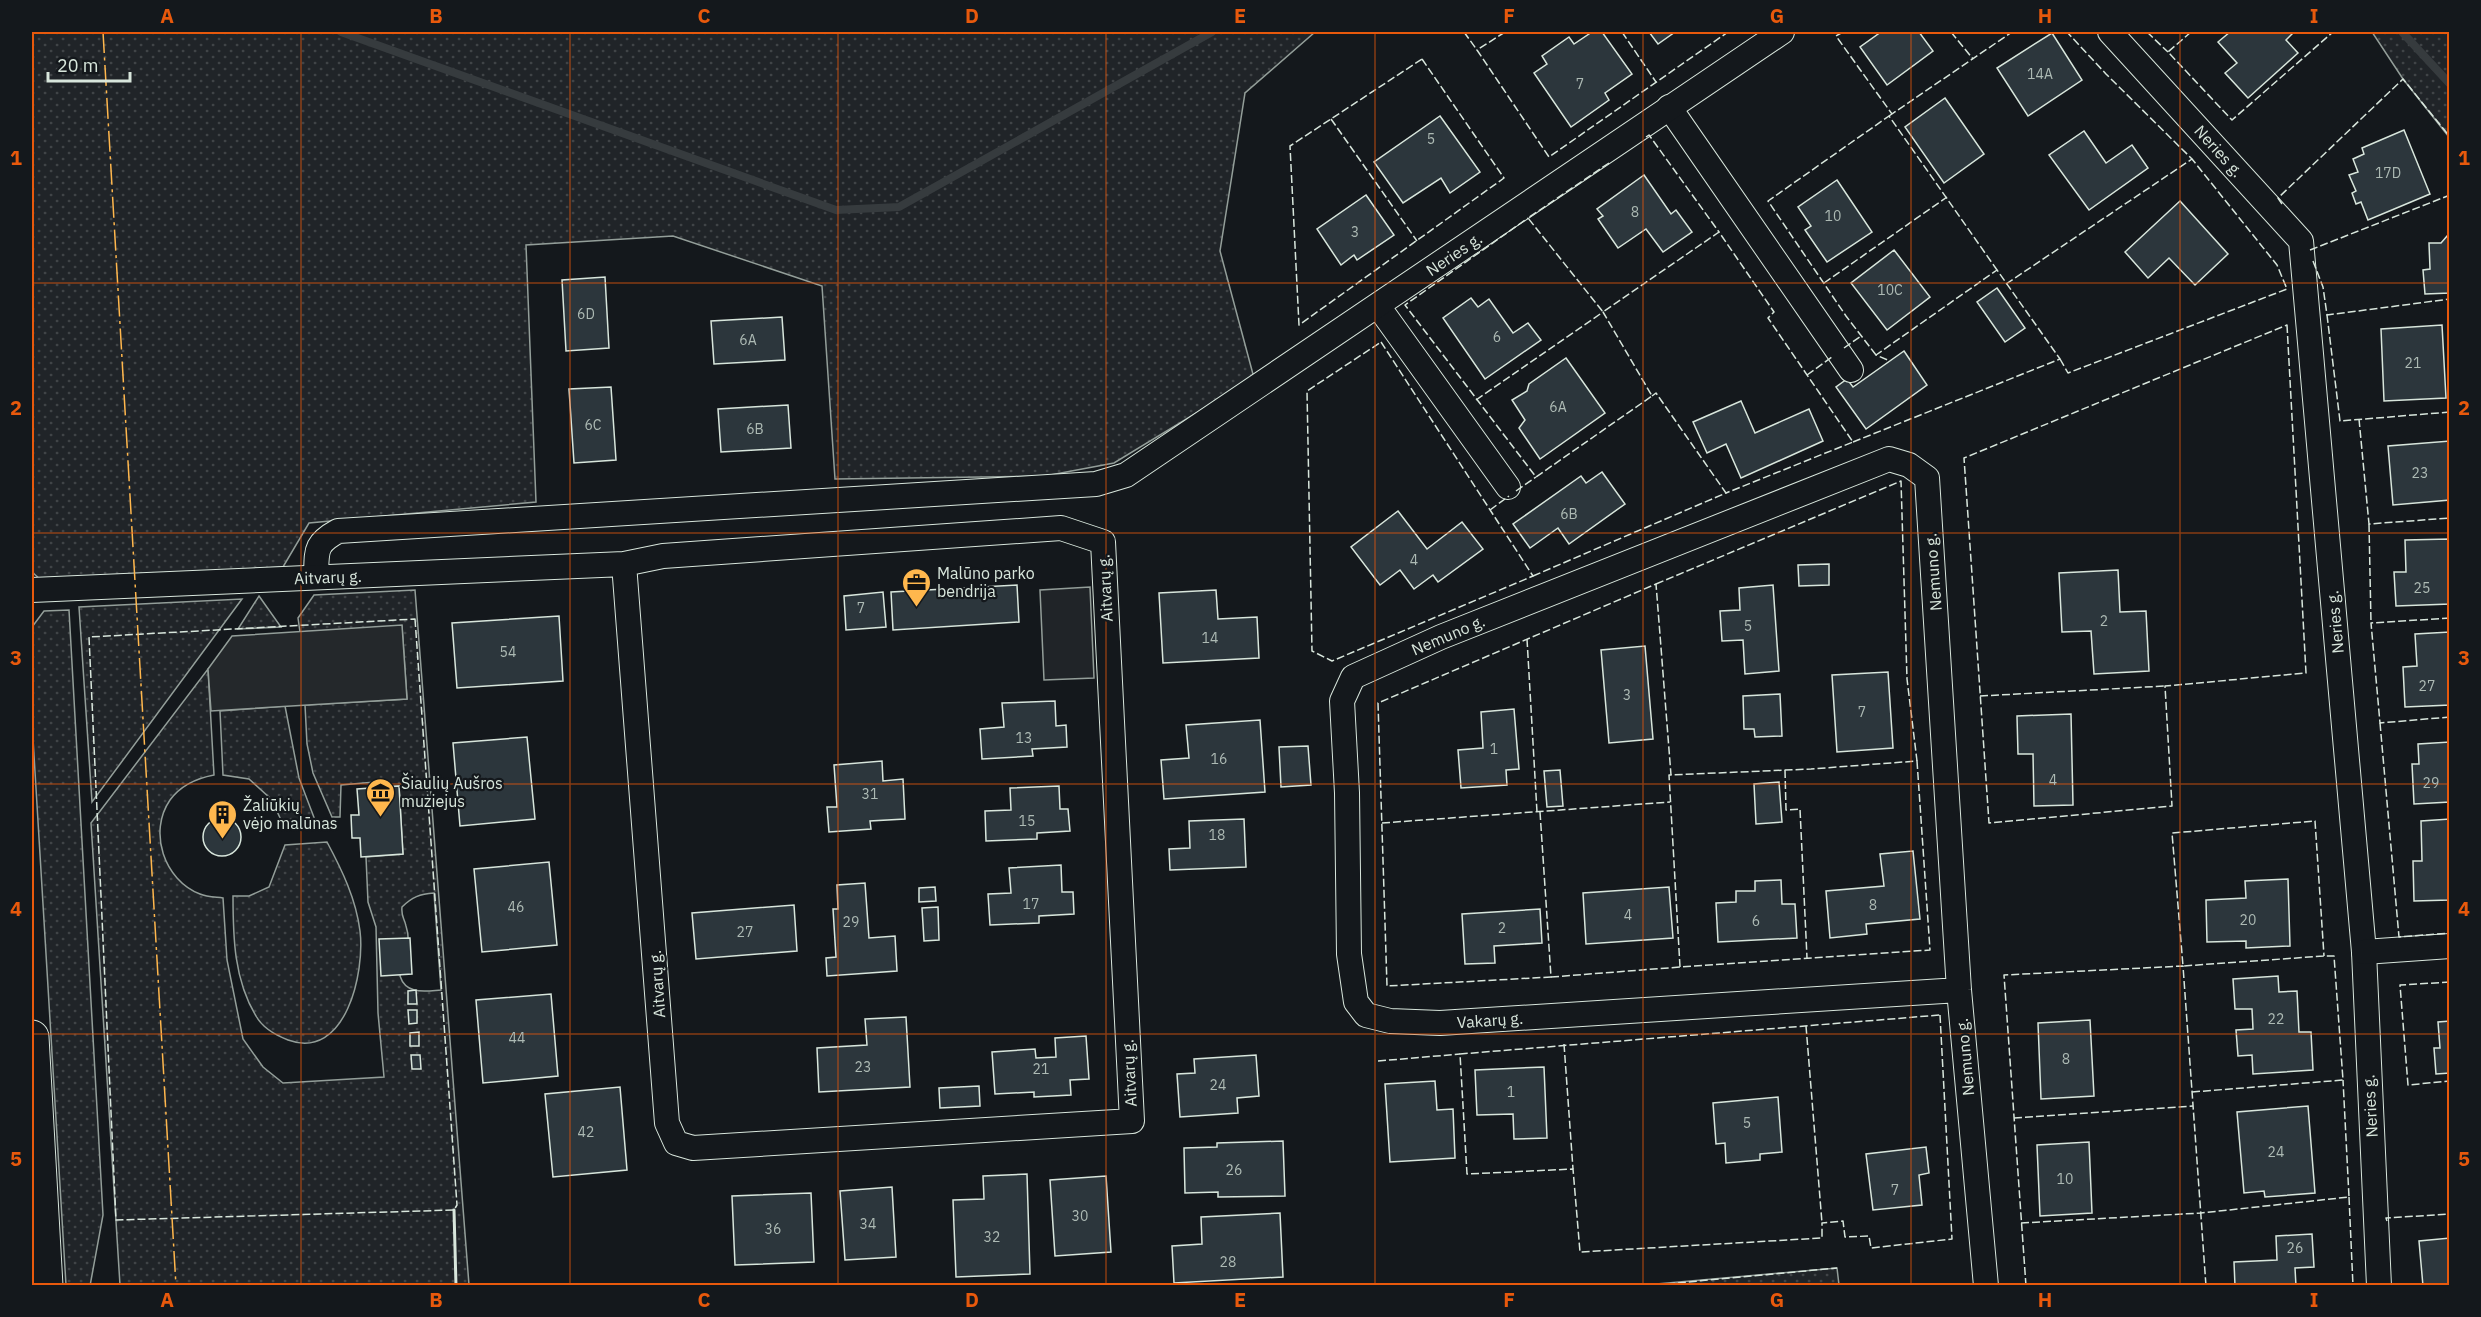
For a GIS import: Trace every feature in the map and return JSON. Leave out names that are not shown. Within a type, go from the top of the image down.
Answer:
[{"type":"main road","points":[[32,1037],[46,1286]]},
{"type":"street","name":"Neries g.","points":[[316,577],[317,550],[322,540],[338,531],[1096,484],[1126,475],[1782,32]]},
{"type":"street","name":"Neries g.","points":[[2110,32],[2301,241],[2364,952],[2379,1286]]},
{"type":"street","points":[[1669,107],[1851,370]]},
{"type":"street","points":[[1378,306],[1508,487]]},
{"type":"street","name":"Nemuno g.","points":[[1353,677],[1441,637],[1889,459],[1909,465],[1927,478],[1959,990],[1986,1286]]},
{"type":"street","name":"Aitvarų g.","points":[[32,590],[624,564],[663,556],[1061,528],[1103,542],[1132,1121],[693,1148],[676,1143],[667,1123],[624,564]]},
{"type":"street","name":"Vakarų g.","points":[[1353,677],[1342,701],[1347,793],[1349,954],[1356,1002],[1366,1015],[1390,1021],[1440,1023],[1959,990]]},
{"type":"street","points":[[2364,952],[2450,946]]},
{"type":"shaded area","points":[[32,32],[1315,32],[1245,93],[1220,251],[1254,378],[1114,463],[1045,476],[835,479],[822,286],[673,236],[526,245],[536,502],[309,523],[283,567],[41,580],[32,572]]},
{"type":"shaded area","points":[[2372,32],[2449,32],[2449,137],[2403,79]]},
{"type":"shaded area","points":[[1090,587],[1094,678],[1044,680],[1040,590]]},
{"type":"shaded area","points":[[415,590],[469,1285],[120,1285],[91,823],[208,669],[214,775],[190,783],[170,800],[163,813],[160,826],[163,854],[177,878],[187,887],[200,894],[223,898],[227,960],[243,1039],[263,1067],[283,1083],[384,1077],[378,1013],[376,927],[368,902],[366,857],[403,854],[399,786],[377,787],[375,782],[341,785],[340,817],[332,817],[313,773],[307,744],[305,705],[407,699],[402,626],[300,632],[298,618],[314,595]],"holes":[[[429,893],[434,893],[441,990],[411,989],[400,976],[408,945],[402,907],[413,898]]]},
{"type":"shaded area","points":[[259,596],[281,627],[238,629]]},
{"type":"shaded area","points":[[242,599],[92,802],[79,607]]},
{"type":"shaded area","points":[[69,610],[103,1215],[90,1286],[66,1285],[32,722],[32,627],[44,611]]},
{"type":"shaded area","points":[[402,625],[407,699],[211,711],[208,669],[232,636]]},
{"type":"shaded area","points":[[285,706],[299,778],[315,820],[283,824],[271,799],[249,779],[223,775],[220,711]]},
{"type":"shaded area","points":[[327,842],[352,896],[360,931],[361,948],[355,989],[348,1009],[338,1026],[324,1038],[308,1043],[288,1040],[269,1030],[259,1020],[249,1002],[236,958],[233,896],[249,896],[269,887],[285,845]]},
{"type":"shaded area","points":[[1837,1268],[1839,1285],[1645,1285]]},
{"type":"building","points":[[1592,32],[1602,32],[1632,74],[1605,93],[1609,100],[1571,127],[1534,73],[1547,64],[1542,56],[1569,37],[1574,44]]},
{"type":"building","points":[[1649,32],[1675,32],[1658,44]]},
{"type":"building","points":[[1881,32],[1919,32],[1933,51],[1887,85],[1860,47]]},
{"type":"building","points":[[2230,32],[2291,32],[2293,33],[2286,40],[2298,53],[2248,98],[2225,73],[2237,63],[2218,42]]},
{"type":"building","points":[[2052,33],[2082,80],[2028,116],[1997,68]]},
{"type":"building","points":[[1945,98],[1984,154],[1944,183],[1905,127]]},
{"type":"building","points":[[1440,116],[1480,172],[1450,193],[1441,178],[1403,203],[1374,162]]},
{"type":"building","points":[[2404,130],[2430,194],[2368,220],[2361,202],[2356,204],[2352,193],[2356,191],[2349,175],[2358,172],[2353,159],[2364,154],[2362,148]]},
{"type":"building","points":[[2084,131],[2106,163],[2132,145],[2148,168],[2089,210],[2049,155]]},
{"type":"building","points":[[1644,175],[1671,214],[1676,210],[1692,232],[1663,252],[1646,229],[1618,248],[1598,219],[1603,216],[1597,209]]},
{"type":"building","points":[[1837,180],[1872,232],[1827,262],[1805,230],[1811,226],[1798,207]]},
{"type":"building","points":[[1366,195],[1394,235],[1357,260],[1354,255],[1341,265],[1317,229]]},
{"type":"building","points":[[2180,201],[2228,254],[2195,285],[2169,258],[2148,278],[2125,252]]},
{"type":"building","points":[[2448,235],[2450,293],[2425,294],[2423,270],[2430,269],[2429,243],[2441,243]]},
{"type":"building","points":[[1894,250],[1930,297],[1887,330],[1851,283]]},
{"type":"building","points":[[605,277],[609,348],[566,351],[562,280]]},
{"type":"building","points":[[1997,288],[2025,328],[2005,342],[1977,302]]},
{"type":"building","points":[[1471,298],[1478,307],[1489,299],[1513,333],[1528,323],[1541,340],[1485,379],[1443,318]]},
{"type":"building","points":[[782,317],[785,360],[714,364],[711,321]]},
{"type":"building","points":[[2442,325],[2446,398],[2384,401],[2381,329]]},
{"type":"building","points":[[1904,351],[1927,385],[1866,429],[1836,387],[1847,379],[1853,387]]},
{"type":"building","points":[[1566,358],[1605,413],[1540,459],[1519,428],[1525,420],[1512,400],[1527,391],[1529,384]]},
{"type":"building","points":[[611,387],[616,460],[574,463],[569,389]]},
{"type":"building","points":[[1741,401],[1755,433],[1809,409],[1823,441],[1741,478],[1726,444],[1707,453],[1693,422]]},
{"type":"building","points":[[788,405],[791,448],[721,452],[718,409]]},
{"type":"building","points":[[2450,441],[2450,500],[2393,505],[2388,446]]},
{"type":"building","points":[[1602,472],[1625,504],[1569,544],[1558,528],[1530,548],[1513,524],[1581,476],[1586,483]]},
{"type":"building","points":[[1398,511],[1427,549],[1462,522],[1483,549],[1438,582],[1433,575],[1414,589],[1400,570],[1380,585],[1351,547]]},
{"type":"building","points":[[2450,539],[2450,604],[2396,606],[2394,572],[2406,572],[2405,540]]},
{"type":"building","points":[[1829,564],[1829,585],[1799,586],[1798,565]]},
{"type":"building","points":[[2118,570],[2120,612],[2146,611],[2149,671],[2094,674],[2091,631],[2062,632],[2059,573]]},
{"type":"building","points":[[1017,585],[1019,622],[893,630],[891,592]]},
{"type":"building","points":[[1773,585],[1779,671],[1745,674],[1743,640],[1722,641],[1720,611],[1740,610],[1739,588]]},
{"type":"building","points":[[1216,590],[1218,619],[1257,617],[1259,658],[1163,663],[1159,593]]},
{"type":"building","points":[[883,592],[886,627],[846,630],[844,596]]},
{"type":"building","points":[[559,616],[563,681],[457,688],[452,623]]},
{"type":"building","points":[[2450,632],[2450,705],[2405,707],[2403,667],[2417,666],[2415,634]]},
{"type":"building","points":[[1645,646],[1653,739],[1609,743],[1601,650]]},
{"type":"building","points":[[1888,672],[1893,748],[1837,752],[1832,675]]},
{"type":"building","points":[[1780,694],[1782,736],[1755,737],[1754,729],[1744,729],[1743,696]]},
{"type":"building","points":[[1055,701],[1056,726],[1066,725],[1067,747],[1032,749],[1033,756],[982,759],[980,729],[1004,727],[1002,703]]},
{"type":"building","points":[[1514,709],[1519,769],[1506,770],[1507,785],[1461,788],[1458,750],[1483,748],[1481,712]]},
{"type":"building","points":[[2071,714],[2073,805],[2034,806],[2033,754],[2018,754],[2017,716]]},
{"type":"building","points":[[1260,720],[1265,792],[1164,799],[1161,760],[1189,758],[1186,725]]},
{"type":"building","points":[[527,737],[535,819],[460,826],[453,743]]},
{"type":"building","points":[[2450,742],[2450,802],[2414,804],[2412,764],[2419,764],[2418,744]]},
{"type":"building","points":[[1308,746],[1311,785],[1281,787],[1279,747]]},
{"type":"building","points":[[882,761],[883,781],[903,779],[905,819],[870,821],[871,829],[829,832],[827,807],[837,807],[834,765]]},
{"type":"building","points":[[1560,770],[1563,806],[1547,807],[1544,771]]},
{"type":"building","points":[[1779,782],[1782,822],[1756,824],[1754,784]]},
{"type":"building","points":[[399,786],[403,854],[361,857],[360,838],[352,838],[351,815],[359,815],[357,789]]},
{"type":"building","points":[[1059,786],[1060,809],[1068,809],[1070,831],[1037,833],[1037,839],[986,841],[985,811],[1011,810],[1010,788]]},
{"type":"building","name":"Žaliūkių vėjo malūnas","points":[[222,818],[236,823],[241,837],[236,851],[222,856],[208,851],[203,837],[208,823]]},
{"type":"building","points":[[1244,819],[1246,867],[1170,870],[1169,849],[1190,848],[1189,821]]},
{"type":"building","points":[[2450,819],[2450,900],[2414,901],[2413,861],[2422,861],[2421,821]]},
{"type":"building","points":[[1913,851],[1920,919],[1866,924],[1867,934],[1830,938],[1826,891],[1884,886],[1880,854]]},
{"type":"building","points":[[549,862],[557,945],[482,952],[474,869]]},
{"type":"building","points":[[1061,865],[1062,892],[1073,892],[1074,914],[1039,916],[1039,923],[990,925],[988,894],[1011,893],[1009,868]]},
{"type":"building","points":[[2288,879],[2290,946],[2246,948],[2246,941],[2207,942],[2206,900],[2246,898],[2245,881]]},
{"type":"building","points":[[1781,880],[1782,904],[1795,904],[1797,938],[1718,942],[1716,903],[1736,902],[1736,891],[1755,891],[1755,881]]},
{"type":"building","points":[[865,883],[869,938],[895,936],[897,971],[827,976],[826,958],[836,957],[833,909],[838,909],[837,885]]},
{"type":"building","points":[[935,887],[936,901],[919,902],[919,888]]},
{"type":"building","points":[[1669,887],[1673,938],[1586,944],[1583,893]]},
{"type":"building","points":[[794,905],[797,951],[696,959],[692,913]]},
{"type":"building","points":[[938,907],[939,940],[924,941],[922,908]]},
{"type":"building","points":[[1540,909],[1542,943],[1494,946],[1495,963],[1465,964],[1462,914]]},
{"type":"building","points":[[410,938],[412,974],[381,976],[379,939]]},
{"type":"building","points":[[2278,976],[2279,992],[2297,991],[2299,1032],[2311,1032],[2313,1070],[2253,1074],[2252,1055],[2238,1056],[2236,1030],[2253,1029],[2252,1009],[2235,1009],[2233,979]]},
{"type":"building","points":[[416,990],[417,1004],[408,1004],[408,991]]},
{"type":"building","points":[[551,994],[558,1076],[483,1083],[476,1000]]},
{"type":"building","points":[[408,1010],[417,1010],[417,1023],[409,1024]]},
{"type":"building","points":[[906,1017],[910,1087],[819,1092],[817,1048],[867,1045],[865,1019]]},
{"type":"building","points":[[2090,1020],[2094,1096],[2041,1099],[2038,1023]]},
{"type":"building","points":[[2450,1021],[2450,1073],[2436,1074],[2434,1048],[2440,1048],[2438,1022]]},
{"type":"building","points":[[419,1032],[419,1046],[410,1046],[410,1033]]},
{"type":"building","points":[[1086,1036],[1089,1079],[1070,1080],[1071,1095],[1034,1097],[1034,1092],[995,1094],[992,1052],[1035,1049],[1036,1058],[1056,1057],[1055,1038]]},
{"type":"building","points":[[411,1055],[420,1055],[421,1069],[412,1069]]},
{"type":"building","points":[[1256,1055],[1259,1096],[1237,1098],[1238,1113],[1180,1117],[1177,1074],[1195,1073],[1194,1059]]},
{"type":"building","points":[[1544,1067],[1547,1138],[1514,1139],[1513,1114],[1477,1115],[1475,1070]]},
{"type":"building","points":[[1435,1081],[1437,1110],[1453,1109],[1455,1158],[1390,1162],[1385,1084]]},
{"type":"building","points":[[979,1086],[980,1106],[940,1108],[939,1088]]},
{"type":"building","points":[[620,1087],[627,1170],[553,1177],[545,1094]]},
{"type":"building","points":[[1778,1097],[1782,1152],[1760,1154],[1760,1160],[1726,1163],[1725,1143],[1716,1144],[1713,1103]]},
{"type":"building","points":[[2308,1106],[2315,1193],[2265,1197],[2264,1191],[2244,1193],[2237,1112]]},
{"type":"building","points":[[1283,1141],[1285,1196],[1218,1197],[1218,1192],[1185,1193],[1184,1148],[1217,1147],[1217,1143]]},
{"type":"building","points":[[2089,1142],[2092,1213],[2040,1216],[2037,1145]]},
{"type":"building","points":[[1926,1147],[1929,1173],[1919,1175],[1922,1205],[1873,1210],[1866,1154]]},
{"type":"building","points":[[1027,1174],[1030,1274],[956,1277],[953,1200],[984,1199],[983,1176]]},
{"type":"building","points":[[1106,1176],[1111,1252],[1055,1256],[1050,1180]]},
{"type":"building","points":[[892,1187],[896,1257],[845,1260],[840,1191]]},
{"type":"building","points":[[811,1193],[814,1262],[735,1265],[732,1196]]},
{"type":"building","points":[[1280,1213],[1283,1277],[1174,1283],[1172,1246],[1202,1244],[1201,1217]]},
{"type":"building","points":[[2312,1234],[2314,1267],[2295,1268],[2296,1286],[2235,1286],[2234,1262],[2277,1260],[2276,1236]]},
{"type":"building","points":[[2450,1238],[2450,1286],[2423,1286],[2419,1241]]},
{"type":"waterway","points":[[341,32],[836,210],[899,207],[1212,32]]},
{"type":"waterway","points":[[2402,32],[2450,84]]},
{"type":"fence","points":[[1464,32],[1477,50]]},
{"type":"fence","points":[[1505,32],[1477,50],[1549,157],[1728,32]]},
{"type":"fence","points":[[1622,32],[1656,82]]},
{"type":"fence","points":[[1843,32],[1836,36],[1892,114]]},
{"type":"fence","points":[[1951,32],[1973,59]]},
{"type":"fence","points":[[1889,116],[2012,32]]},
{"type":"fence","points":[[2006,284],[2192,159],[2067,32]]},
{"type":"fence","points":[[2147,32],[2168,52]]},
{"type":"fence","points":[[2191,32],[2168,52],[2232,120],[2333,32]]},
{"type":"fence","points":[[1422,59],[1504,178],[1299,325],[1290,146],[1422,59]]},
{"type":"fence","points":[[2282,204],[2278,198],[2403,79],[2450,137]]},
{"type":"fence","points":[[1876,355],[1846,316],[1768,201],[1889,116],[1997,270]]},
{"type":"fence","points":[[1331,119],[1417,241]]},
{"type":"fence","points":[[1646,137],[1649,135],[1719,232]]},
{"type":"fence","points":[[2060,359],[2068,373],[2287,289],[2277,265],[2192,159]]},
{"type":"fence","points":[[1609,163],[1528,218],[1603,312],[1719,232],[1774,312],[1768,318],[1853,442],[1726,493]]},
{"type":"fence","points":[[2310,250],[2450,195]]},
{"type":"fence","points":[[1824,283],[1947,197]]},
{"type":"fence","points":[[1476,400],[1603,312],[1652,396],[1536,477],[1405,305],[1528,218]]},
{"type":"fence","points":[[2313,261],[2323,287],[2327,315],[2450,299]]},
{"type":"fence","points":[[1853,442],[2060,359],[1997,270],[1876,355],[1890,361]]},
{"type":"fence","points":[[2327,315],[2340,421],[2450,412]]},
{"type":"fence","points":[[2287,325],[2306,673],[2165,686],[2172,806],[1989,823],[1964,458],[2287,325]]},
{"type":"fence","points":[[1844,348],[1861,336]]},
{"type":"fence","points":[[1381,342],[1533,576],[1332,661],[1312,651],[1307,391],[1381,342]]},
{"type":"fence","points":[[1807,375],[1832,357]]},
{"type":"fence","points":[[1533,576],[1726,493],[1656,393],[1652,396]]},
{"type":"fence","points":[[2359,419],[2369,524],[2450,518]]},
{"type":"fence","points":[[1516,491],[1536,477]]},
{"type":"fence","points":[[1656,584],[1901,481],[1907,679],[1917,761]]},
{"type":"fence","points":[[1490,510],[1509,496]]},
{"type":"fence","points":[[2369,524],[2371,623]]},
{"type":"fence","points":[[1540,812],[1551,977],[1387,986],[1378,703],[1656,584],[1671,775]]},
{"type":"fence","points":[[2450,618],[2371,623],[2380,723],[2450,717]]},
{"type":"fence","points":[[415,619],[457,1205],[454,1210],[116,1220],[89,637],[415,619]]},
{"type":"fence","points":[[1527,639],[1537,812]]},
{"type":"fence","points":[[1980,696],[2165,686]]},
{"type":"fence","points":[[2380,723],[2399,937],[2450,933]]},
{"type":"fence","points":[[1917,761],[1930,950],[1680,967],[1669,775],[1811,769],[1917,761]]},
{"type":"fence","points":[[1785,770],[1786,810],[1800,809],[1807,958]]},
{"type":"fence","points":[[1382,823],[1670,802]]},
{"type":"fence","points":[[2192,1092],[2343,1080],[2334,956],[2183,966],[2172,833],[2315,821],[2324,956]]},
{"type":"fence","points":[[2026,1286],[2004,975],[2183,966],[2206,1286]]},
{"type":"fence","points":[[1551,977],[1680,967]]},
{"type":"fence","points":[[2450,982],[2400,985],[2408,1085],[2450,1081]]},
{"type":"fence","points":[[1940,1015],[1952,1239],[1871,1248],[1869,1236],[1845,1237],[1843,1221],[1822,1223],[1822,1238],[1580,1252],[1573,1169],[1467,1174],[1460,1054],[1940,1015]]},
{"type":"fence","points":[[1806,1026],[1822,1223]]},
{"type":"fence","points":[[1564,1044],[1573,1169]]},
{"type":"fence","points":[[1378,1061],[1460,1054]]},
{"type":"fence","points":[[2021,1223],[2201,1213],[2349,1197],[2343,1080]]},
{"type":"fence","points":[[2014,1118],[2193,1106]]},
{"type":"fence","points":[[2349,1197],[2353,1286]]},
{"type":"fence","points":[[2387,1221],[2386,1218],[2450,1214]]},
{"type":"fence","points":[[1645,1286],[1837,1268]]},
{"type":"wall","points":[[454,1210],[456,1286]]},
{"type":"power","points":[[103,32],[176,1286]]},
{"type":"place","name":"Malūno parko bendrija","points":[[916,608]]},
{"type":"place","name":"Šiaulių Aušros muziejus","points":[[380,818]]},
{"type":"place","name":"Žaliūkių vėjo malūnas","points":[[222,840]]}]
